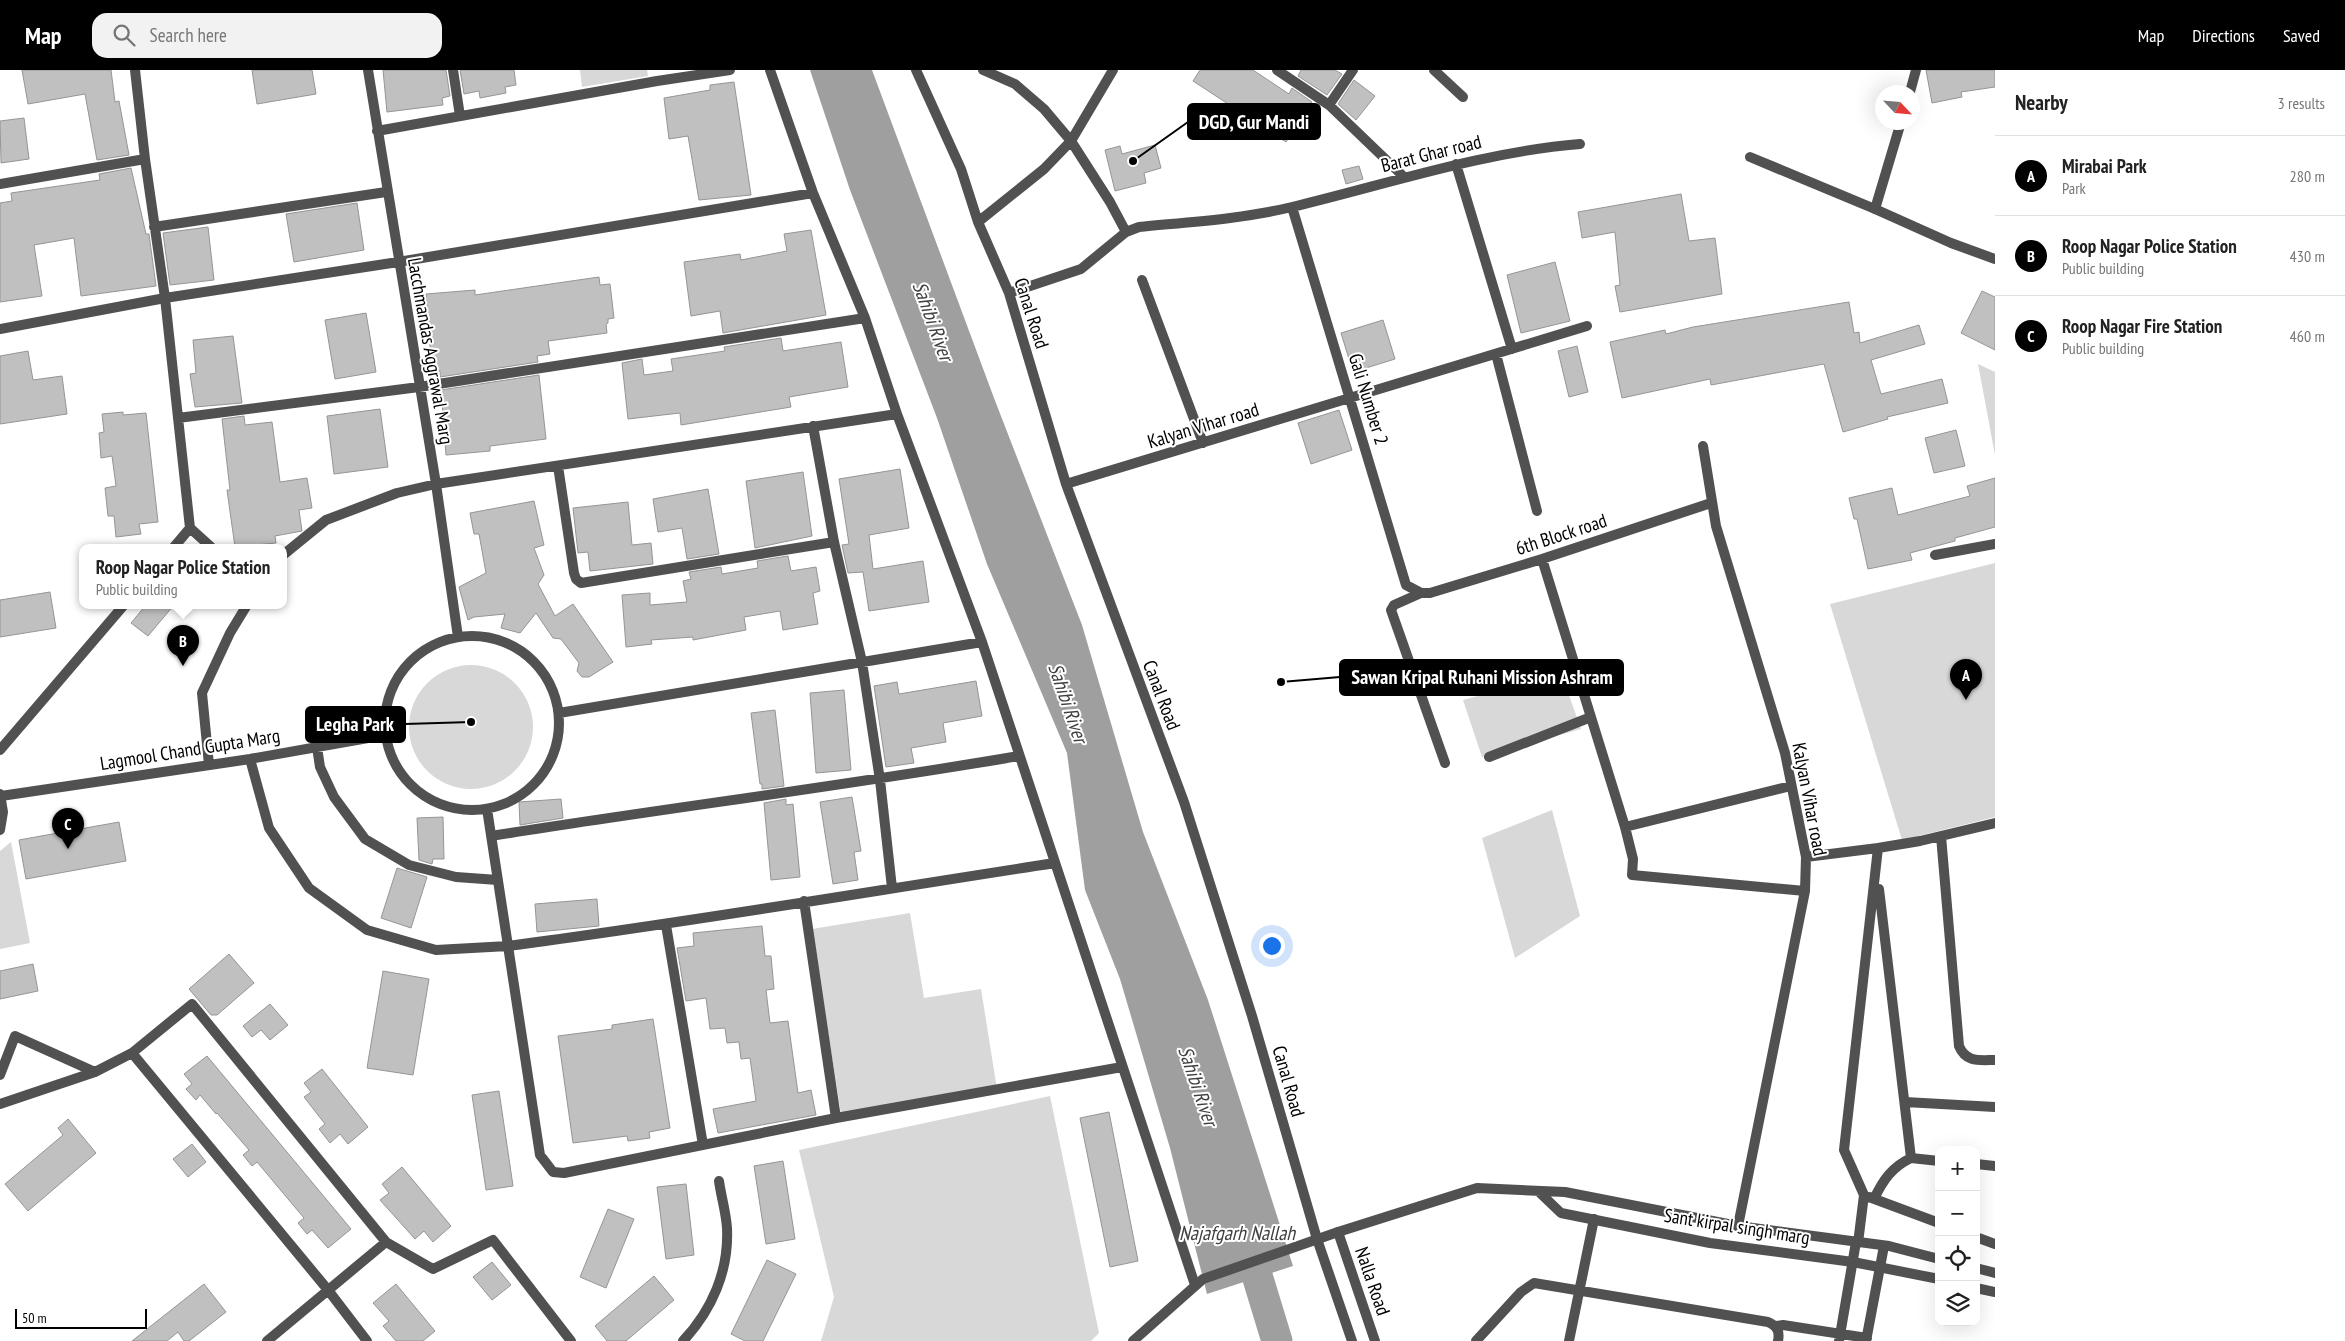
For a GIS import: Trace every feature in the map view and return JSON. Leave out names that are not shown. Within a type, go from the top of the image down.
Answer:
[{"type":"street","points":[[135,70],[145,159],[165,298],[190,528],[208,544]]},
{"type":"street","name":"Lacchmandas Aggrawal Marg","points":[[368,70],[386,192],[436,484],[458,638]]},
{"type":"street","points":[[454,70],[460,116]]},
{"type":"street","points":[[651,70],[653,82]]},
{"type":"street","points":[[377,131],[730,70]]},
{"type":"street","points":[[770,70],[813,193],[864,318],[896,414],[982,642],[1122,1067],[1199,1282],[1133,1341]]},
{"type":"street","name":"Canal Road","points":[[916,70],[961,169],[978,222],[1009,293],[1066,484],[1184,802],[1252,1016],[1317,1239],[1352,1341]]},
{"type":"street","points":[[983,70],[1014,84],[1044,110],[1071,142],[1110,202],[1126,232],[1081,269],[1009,293]]},
{"type":"street","points":[[978,222],[1044,169],[1071,142],[1113,70]]},
{"type":"street","points":[[1277,70],[1329,105],[1404,177]]},
{"type":"street","points":[[1329,105],[1352,70]]},
{"type":"street","points":[[1434,70],[1463,97]]},
{"type":"street","points":[[1912,85],[1916,70]]},
{"type":"street","points":[[1875,209],[1899,130]]},
{"type":"street","name":"Barat Ghar road","points":[[1126,232],[1139,227],[1250,216],[1292,207],[1456,164],[1532,148],[1580,144]]},
{"type":"street","points":[[1750,156],[1951,243],[1995,259]]},
{"type":"street","points":[[0,184],[145,159]]},
{"type":"street","points":[[1456,164],[1512,349]]},
{"type":"street","points":[[154,227],[386,192]]},
{"type":"street","points":[[0,329],[165,298],[398,262],[813,193]]},
{"type":"street","name":"Gali Number 2","points":[[1292,207],[1406,585],[1421,593]]},
{"type":"street","points":[[1142,280],[1202,443]]},
{"type":"street","points":[[178,418],[419,387],[864,318]]},
{"type":"street","points":[[1351,399],[1587,326]]},
{"type":"street","points":[[1496,354],[1537,511]]},
{"type":"street","name":"Kalyan Vihar road","points":[[1066,484],[1351,399]]},
{"type":"street","points":[[287,552],[326,520],[397,493],[436,484],[896,414]]},
{"type":"street","points":[[813,426],[834,542],[862,662],[880,780],[892,888]]},
{"type":"street","name":"Kalyan Vihar road","points":[[1703,446],[1711,502],[1785,753],[1806,857],[1805,891],[1738,1226]]},
{"type":"street","points":[[558,466],[574,573],[576,579],[581,583],[834,542]]},
{"type":"street","name":"6th Block road","points":[[1445,763],[1391,610],[1394,605],[1421,593],[1430,593],[1542,559],[1711,502]]},
{"type":"street","points":[[177,544],[190,528]]},
{"type":"street","points":[[1935,555],[1995,544]]},
{"type":"street","points":[[1542,559],[1625,827],[1633,860],[1632,875],[1805,891]]},
{"type":"street","points":[[0,750],[121,609]]},
{"type":"street","points":[[208,765],[202,693],[230,633],[245,609]]},
{"type":"street","points":[[470,635],[500,640],[527,654],[547,677],[559,713],[557,743],[545,771],[524,793],[496,807],[487,809],[463,810],[434,802],[421,794],[409,785],[392,759],[385,735],[386,704],[398,676],[418,653],[440,641],[458,638],[470,635]]},
{"type":"street","points":[[559,713],[982,642]]},
{"type":"street","points":[[1489,757],[1591,717]]},
{"type":"street","name":"Lagmool Chand Gupta Marg","points":[[0,795],[250,759],[385,735]]},
{"type":"street","points":[[317,747],[320,767],[334,797],[365,839],[409,865],[456,877],[498,880]]},
{"type":"street","points":[[491,836],[880,780],[1019,756]]},
{"type":"street","points":[[250,759],[269,828],[310,888],[367,930],[436,950],[508,946],[666,925],[804,901],[1055,863]]},
{"type":"street","points":[[1625,827],[1791,786]]},
{"type":"street","points":[[0,795],[4,812],[0,830]]},
{"type":"street","points":[[487,809],[540,1155],[553,1172],[564,1173],[836,1118],[1122,1067]]},
{"type":"street","points":[[1806,857],[1878,848],[1995,823]]},
{"type":"street","points":[[1941,836],[1959,1046],[1963,1055],[1970,1059],[1995,1060]]},
{"type":"street","points":[[1839,1337],[1864,1195],[1844,1150],[1877,874],[1878,848]]},
{"type":"street","points":[[1877,874],[1911,1158]]},
{"type":"street","points":[[804,901],[836,1118]]},
{"type":"street","points":[[666,925],[703,1145]]},
{"type":"street","points":[[0,1104],[95,1072],[132,1053],[192,1004],[386,1242],[433,1269],[493,1240],[572,1341]]},
{"type":"street","points":[[0,1075],[15,1036],[95,1072]]},
{"type":"street","points":[[132,1053],[328,1290],[367,1341]]},
{"type":"street","points":[[1905,1102],[1995,1107]]},
{"type":"street","points":[[1874,1198],[1882,1181],[1898,1165],[1911,1158],[1935,1161]]},
{"type":"street","points":[[1980,1164],[1995,1166]]},
{"type":"street","points":[[683,1341],[698,1324],[716,1294],[724,1256],[727,1228],[719,1181]]},
{"type":"street","name":"Sant kirpal singh marg","points":[[1199,1282],[1317,1239],[1477,1188],[1565,1192],[1738,1226],[1884,1246],[1935,1257]]},
{"type":"street","name":"Sant kirpal singh marg","points":[[1538,1191],[1561,1212],[1710,1243],[1880,1266],[1935,1278]]},
{"type":"street","points":[[1864,1195],[1935,1221]]},
{"type":"street","points":[[1569,1341],[1594,1219]]},
{"type":"street","name":"Nalla Road","points":[[1338,1232],[1374,1341]]},
{"type":"street","points":[[1980,1238],[1995,1244]]},
{"type":"street","points":[[266,1341],[386,1242]]},
{"type":"street","points":[[1476,1341],[1521,1292],[1534,1284],[1768,1322],[1776,1326],[1783,1325],[1839,1337],[1867,1339],[1884,1246]]},
{"type":"street","points":[[1980,1269],[1995,1273]]},
{"type":"street","points":[[1980,1289],[1995,1292]]},
{"type":"street","points":[[1776,1326],[1778,1341]]},
{"type":"shaded area","points":[[580,70],[647,70],[648,76],[582,87]]},
{"type":"shaded area","points":[[1978,364],[1995,372],[1995,455]]},
{"type":"shaded area","points":[[1995,563],[1995,817],[1902,840],[1830,604]]},
{"type":"shaded area","points":[[471,665],[495,670],[515,683],[528,703],[533,727],[528,751],[515,771],[495,784],[471,789],[447,784],[427,771],[414,751],[409,727],[414,703],[427,683],[447,670]]},
{"type":"shaded area","points":[[1561,673],[1581,729],[1482,757],[1463,700]]},
{"type":"shaded area","points":[[1552,810],[1580,916],[1515,958],[1482,838]]},
{"type":"shaded area","points":[[11,842],[30,943],[0,949],[0,851]]},
{"type":"shaded area","points":[[910,913],[924,998],[981,989],[997,1089],[841,1114],[812,929]]},
{"type":"shaded area","points":[[1050,1096],[1099,1333],[1091,1341],[821,1341],[834,1297],[799,1150]]},
{"type":"water","name":"Najafgarh Nallah","points":[[810,70],[872,70],[994,398],[1082,625],[1143,832],[1208,1000],[1293,1266],[1207,1294],[1170,1148],[1120,979],[1085,890],[1067,753],[987,564],[937,418],[850,190]]},
{"type":"building","points":[[22,70],[111,70],[115,102],[119,101],[129,155],[97,160],[85,94],[28,104]]},
{"type":"building","points":[[252,70],[312,70],[316,94],[257,104]]},
{"type":"building","points":[[383,70],[446,70],[450,96],[442,98],[443,105],[387,112]]},
{"type":"building","points":[[460,70],[514,70],[516,85],[505,87],[506,93],[480,98],[479,91],[464,94]]},
{"type":"building","points":[[1200,70],[1253,70],[1289,94],[1292,88],[1312,102],[1286,142],[1193,81]]},
{"type":"building","points":[[1301,70],[1335,70],[1342,74],[1327,95],[1298,76]]},
{"type":"building","points":[[1926,70],[1995,70],[1995,87],[1961,92],[1962,97],[1932,103]]},
{"type":"building","points":[[1354,80],[1375,96],[1356,120],[1338,104]]},
{"type":"building","points":[[734,82],[751,195],[699,200],[688,136],[669,139],[664,98],[710,90],[710,85]]},
{"type":"building","points":[[24,118],[29,159],[1,163],[0,121]]},
{"type":"building","points":[[1155,145],[1161,168],[1144,173],[1146,183],[1115,191],[1105,150],[1120,146],[1122,154]]},
{"type":"building","points":[[1359,166],[1363,179],[1346,184],[1342,170]]},
{"type":"building","points":[[131,168],[146,234],[149,234],[156,286],[81,296],[74,238],[34,245],[42,296],[0,302],[0,203],[12,201],[11,193],[100,180],[99,174]]},
{"type":"building","points":[[1681,194],[1689,241],[1715,238],[1722,294],[1620,312],[1615,286],[1620,285],[1615,232],[1582,238],[1578,212]]},
{"type":"building","points":[[357,203],[364,250],[294,262],[286,214]]},
{"type":"building","points":[[208,227],[214,280],[170,285],[163,233]]},
{"type":"building","points":[[811,230],[826,315],[723,333],[720,311],[691,316],[684,262],[740,254],[741,260],[787,251],[784,234]]},
{"type":"building","points":[[1555,262],[1570,321],[1521,333],[1507,275]]},
{"type":"building","points":[[599,277],[600,285],[610,284],[614,318],[608,319],[606,324],[607,333],[548,341],[550,354],[537,356],[538,362],[440,377],[440,371],[432,372],[426,294],[475,290],[475,295]]},
{"type":"building","points":[[1982,291],[1995,297],[1995,350],[1961,333]]},
{"type":"building","points":[[1849,302],[1854,333],[1859,332],[1860,343],[1919,325],[1925,344],[1871,360],[1881,394],[1942,379],[1948,403],[1887,417],[1888,419],[1843,432],[1824,364],[1711,385],[1710,379],[1622,398],[1610,342],[1665,330],[1666,334],[1693,327]]},
{"type":"building","points":[[366,313],[376,372],[335,379],[325,320]]},
{"type":"building","points":[[1383,320],[1395,359],[1353,372],[1341,333]]},
{"type":"building","points":[[233,336],[242,403],[195,407],[190,374],[196,373],[193,340]]},
{"type":"building","points":[[781,338],[783,351],[841,342],[848,387],[789,397],[791,407],[681,425],[680,413],[628,419],[622,363],[642,359],[644,375],[673,371],[671,359],[725,351],[724,347]]},
{"type":"building","points":[[1577,346],[1588,392],[1569,397],[1558,351]]},
{"type":"building","points":[[28,351],[33,380],[62,376],[67,414],[0,424],[0,356]]},
{"type":"building","points":[[539,375],[546,439],[490,446],[490,451],[446,455],[441,390]]},
{"type":"building","points":[[380,409],[388,467],[334,474],[327,416]]},
{"type":"building","points":[[1339,410],[1352,450],[1311,464],[1298,423]]},
{"type":"building","points":[[123,412],[123,415],[146,413],[158,522],[139,524],[141,534],[116,537],[114,516],[108,516],[105,488],[116,486],[112,456],[101,458],[99,433],[104,432],[102,414]]},
{"type":"building","points":[[244,416],[245,425],[272,422],[280,482],[307,478],[312,508],[299,510],[302,531],[275,536],[276,543],[235,544],[227,490],[230,490],[222,419]]},
{"type":"building","points":[[1956,430],[1965,466],[1934,473],[1925,438]]},
{"type":"building","points":[[900,469],[909,528],[869,535],[873,569],[923,561],[929,602],[869,611],[863,572],[848,573],[842,545],[849,544],[839,479]]},
{"type":"building","points":[[803,472],[812,536],[755,548],[746,481]]},
{"type":"building","points":[[1995,478],[1995,527],[1955,538],[1955,541],[1910,553],[1912,560],[1868,569],[1857,519],[1854,519],[1849,498],[1892,488],[1898,515],[1970,496],[1967,486]]},
{"type":"building","points":[[708,489],[719,554],[687,559],[682,528],[658,532],[653,499]]},
{"type":"building","points":[[534,501],[544,545],[534,548],[544,575],[538,584],[555,616],[573,604],[613,662],[589,677],[582,677],[577,671],[579,663],[561,639],[553,638],[536,613],[520,633],[501,628],[505,614],[474,617],[468,620],[459,587],[486,573],[479,534],[474,534],[470,513]]},
{"type":"building","points":[[628,502],[632,545],[651,543],[653,564],[590,571],[588,552],[578,553],[573,508]]},
{"type":"building","points":[[788,556],[791,571],[816,567],[820,591],[813,593],[818,624],[783,630],[780,611],[744,617],[746,630],[693,640],[693,637],[651,640],[652,644],[626,647],[622,595],[650,593],[650,605],[687,602],[683,581],[691,579],[689,572],[721,567],[722,574],[758,568],[757,561]]},
{"type":"building","points":[[50,592],[56,628],[0,637],[0,600]]},
{"type":"building","points":[[143,609],[171,609],[148,636],[131,623]]},
{"type":"building","points":[[976,681],[982,716],[943,723],[946,742],[911,748],[914,763],[886,767],[874,686],[897,682],[899,694]]},
{"type":"building","points":[[844,690],[851,770],[816,773],[810,693]]},
{"type":"building","points":[[775,710],[784,786],[762,789],[751,713]]},
{"type":"building","points":[[852,797],[861,851],[854,852],[858,880],[833,884],[820,802]]},
{"type":"building","points":[[561,799],[563,818],[520,825],[519,802]]},
{"type":"building","points":[[786,799],[786,805],[793,804],[800,877],[771,880],[764,803]]},
{"type":"building","points":[[443,817],[444,859],[433,859],[432,864],[419,860],[417,818]]},
{"type":"building","points":[[119,822],[126,861],[26,879],[19,840]]},
{"type":"building","points":[[397,868],[427,877],[411,928],[381,918]]},
{"type":"building","points":[[597,899],[599,926],[537,932],[535,904]]},
{"type":"building","points":[[762,926],[765,956],[771,956],[774,989],[766,990],[770,1023],[788,1021],[798,1093],[811,1090],[816,1115],[718,1133],[713,1109],[756,1101],[750,1058],[741,1059],[739,1042],[727,1043],[725,1028],[710,1029],[706,998],[686,1001],[677,948],[694,946],[693,933]]},
{"type":"building","points":[[229,954],[254,983],[217,1015],[211,1015],[189,989]]},
{"type":"building","points":[[33,964],[38,991],[0,999],[0,971]]},
{"type":"building","points":[[383,971],[429,979],[413,1075],[367,1068]]},
{"type":"building","points":[[270,1004],[288,1025],[270,1040],[261,1030],[252,1037],[243,1026]]},
{"type":"building","points":[[653,1019],[670,1128],[649,1132],[650,1138],[628,1141],[627,1136],[573,1143],[558,1036],[612,1029],[612,1025]]},
{"type":"building","points":[[207,1056],[351,1229],[328,1248],[312,1230],[307,1234],[298,1223],[304,1218],[257,1162],[252,1166],[243,1155],[249,1150],[217,1113],[200,1095],[196,1100],[186,1089],[192,1084],[184,1074]]},
{"type":"building","points":[[322,1069],[368,1127],[348,1144],[340,1134],[330,1143],[319,1129],[325,1124],[304,1097],[311,1092],[304,1083]]},
{"type":"building","points":[[499,1091],[513,1186],[486,1190],[472,1095]]},
{"type":"building","points":[[1109,1112],[1138,1261],[1110,1267],[1080,1118]]},
{"type":"building","points":[[68,1119],[96,1153],[28,1211],[5,1184],[63,1135],[58,1128]]},
{"type":"building","points":[[192,1144],[206,1162],[188,1177],[173,1159]]},
{"type":"building","points":[[783,1161],[795,1239],[766,1244],[754,1166]]},
{"type":"building","points":[[402,1167],[451,1226],[433,1242],[424,1231],[415,1239],[380,1200],[389,1193],[382,1184]]},
{"type":"building","points":[[686,1184],[694,1255],[666,1259],[657,1187]]},
{"type":"building","points":[[608,1209],[634,1219],[606,1288],[580,1277]]},
{"type":"building","points":[[767,1260],[796,1274],[763,1341],[745,1341],[731,1334]]},
{"type":"building","points":[[492,1262],[511,1285],[492,1300],[473,1277]]},
{"type":"building","points":[[654,1276],[674,1300],[626,1341],[607,1341],[595,1326]]},
{"type":"building","points":[[204,1284],[226,1312],[189,1341],[184,1341],[178,1332],[167,1341],[132,1341]]},
{"type":"building","points":[[396,1284],[435,1331],[423,1341],[396,1341],[383,1326],[389,1321],[373,1303]]},
{"type":"waterway","name":"Sahibi River","points":[[1245,1236],[1277,1341]]},
{"type":"place","name":"DGD, Gur Mandi","points":[[1133,161]]},
{"type":"place","name":"Roop Nagar Police Station","points":[[183,666]]},
{"type":"place","name":"Sawan Kripal Ruhani Mission Ashram","points":[[1281,682]]},
{"type":"place","name":"Mirabai Park","points":[[1966,700]]},
{"type":"place","name":"Legha Park","points":[[471,722]]},
{"type":"place","name":"Roop Nagar Fire Station","points":[[68,849]]}]
